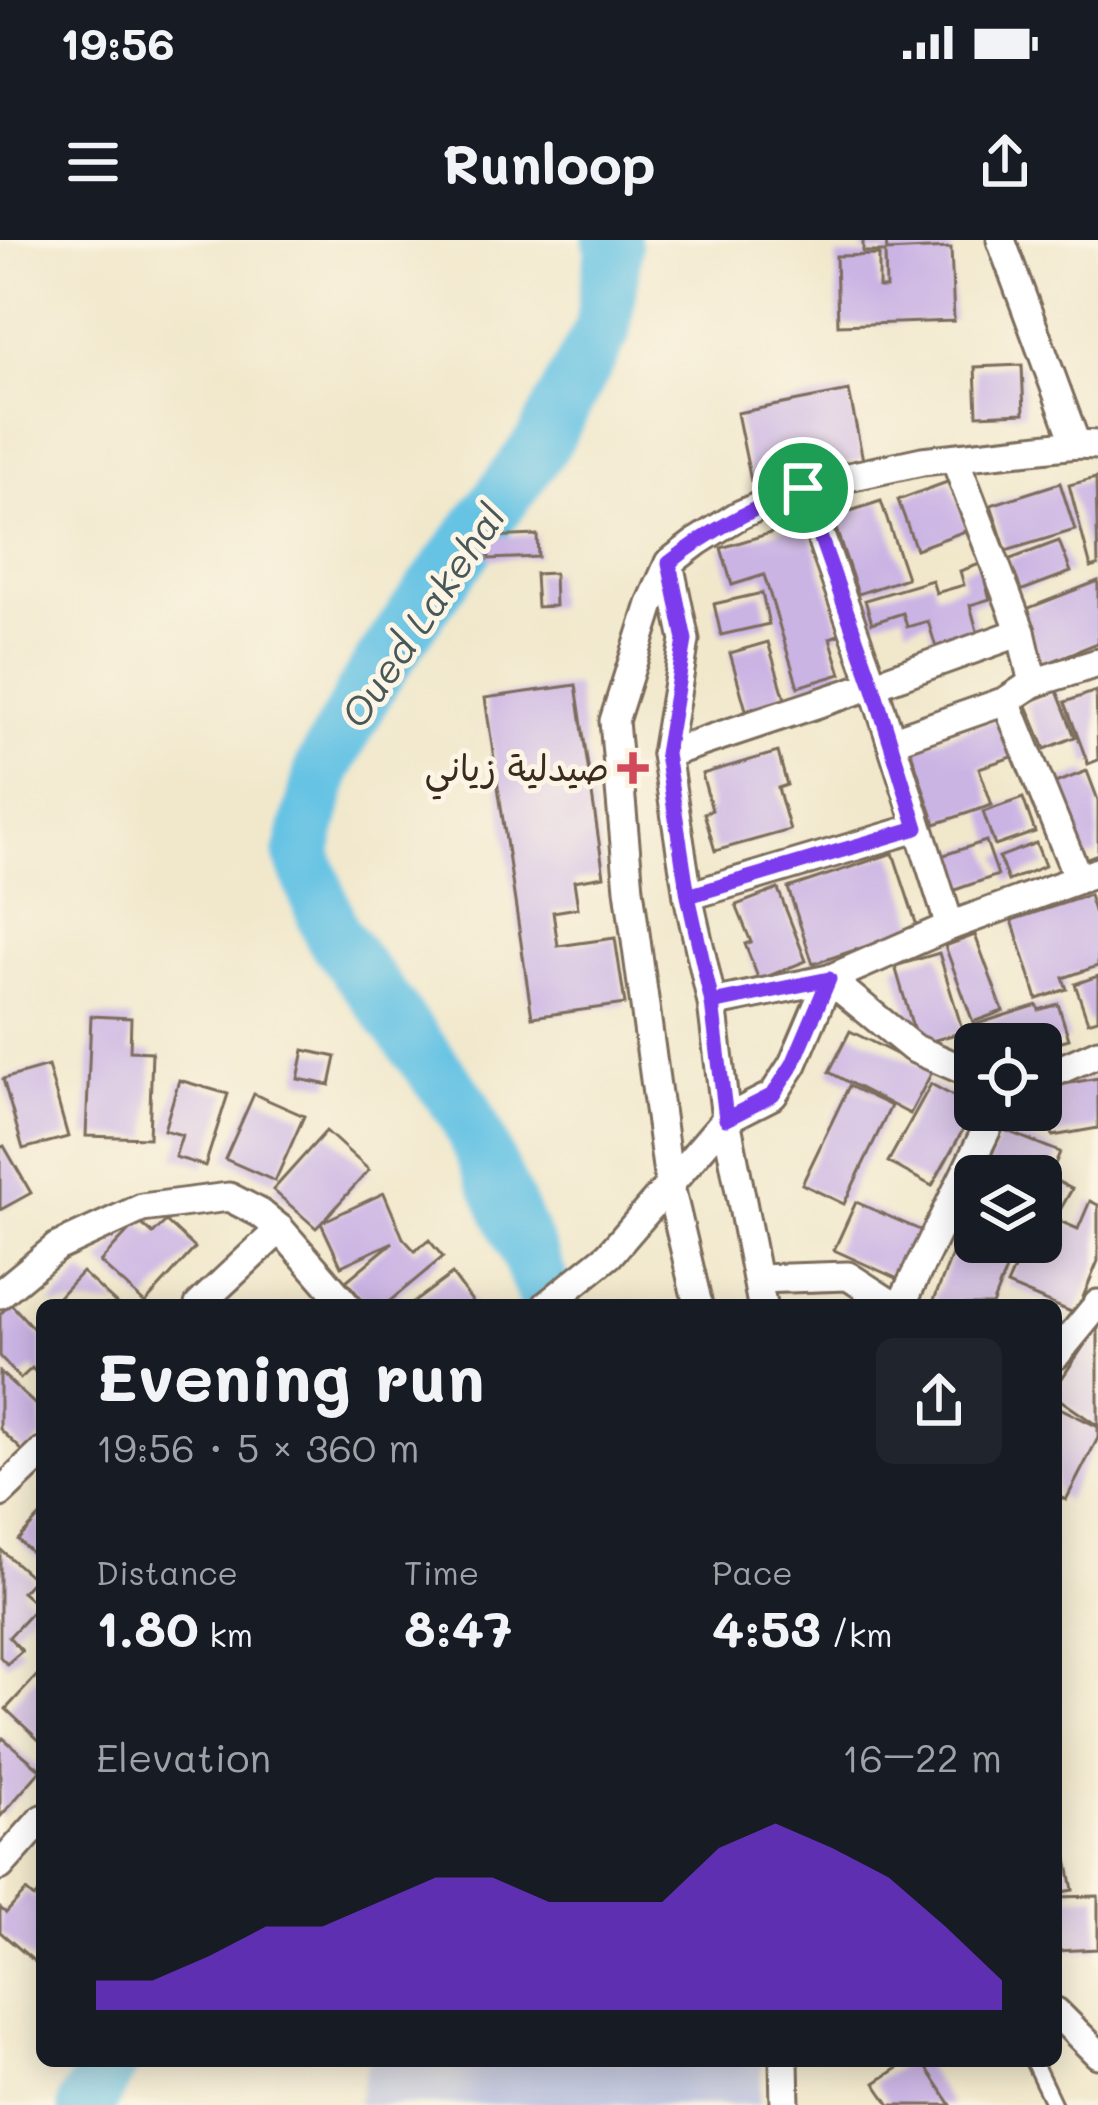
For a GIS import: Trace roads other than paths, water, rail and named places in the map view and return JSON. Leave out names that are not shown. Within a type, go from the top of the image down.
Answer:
[{"type":"street","points":[[697,1299],[669,1182],[629,889],[614,721],[669,563],[739,515],[803,488],[880,469],[1087,445],[1000,240]]},
{"type":"street","points":[[956,459],[1021,632],[1033,683]]},
{"type":"street","points":[[803,488],[950,926]]},
{"type":"street","points":[[669,563],[685,640],[666,754],[688,896],[712,1003],[726,1119],[760,1292],[848,1276],[887,1299]]},
{"type":"street","points":[[666,754],[1021,632]]},
{"type":"street","points":[[891,741],[1006,701],[1033,683],[1098,663]]},
{"type":"street","points":[[712,1003],[829,979],[950,926],[1088,875],[1006,701]]},
{"type":"street","points":[[688,896],[917,828]]},
{"type":"street","points":[[554,1299],[609,1255],[726,1119],[773,1095],[793,1064],[829,979]]},
{"type":"street","points":[[829,979],[913,1048],[954,1066]]},
{"type":"street","points":[[1062,1069],[1098,1053]]},
{"type":"street","points":[[900,1299],[985,1131]]},
{"type":"street","points":[[0,1294],[57,1247],[142,1208],[229,1197],[280,1228],[341,1299]]},
{"type":"street","points":[[205,1299],[280,1228]]},
{"type":"street","points":[[1062,1348],[1098,1304]]},
{"type":"street","points":[[0,1492],[36,1459]]},
{"type":"street","points":[[0,1866],[36,1826]]},
{"type":"street","points":[[1062,2018],[1098,2054]]},
{"type":"street","points":[[784,2067],[784,2105]]},
{"type":"lane","points":[[1036,2067],[1054,2105]]},
{"type":"waterway","name":"Oued Lakehal","points":[[547,1299],[463,1108],[332,934],[302,853],[323,768],[371,680],[543,442],[602,331],[614,248],[611,240]]},
{"type":"waterway","name":"Oued Lakehal","points":[[86,2105],[108,2067]]},
{"type":"place","name":"صيدلية زياني","points":[[633,768]]}]
